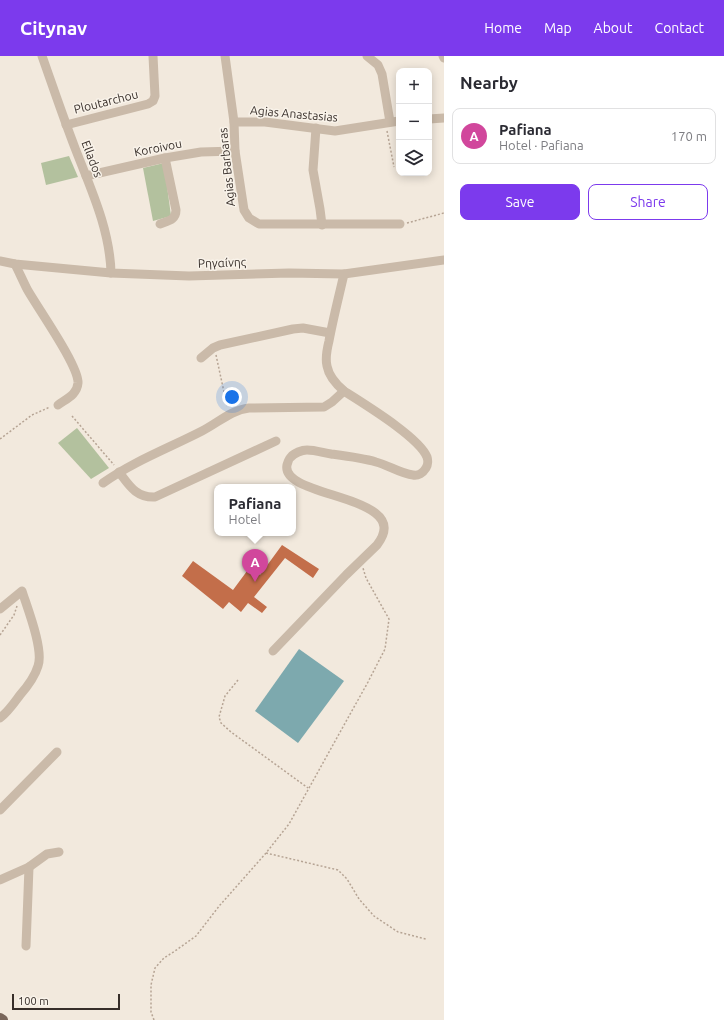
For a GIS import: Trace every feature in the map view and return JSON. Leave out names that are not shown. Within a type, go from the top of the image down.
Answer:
[{"type":"street","name":"Ellados","points":[[42,56],[66,125],[96,203],[104,229],[110,258],[111,273]]},
{"type":"street","name":"Ploutarchou","points":[[66,125],[148,104],[153,101],[155,96],[153,56]]},
{"type":"street","name":"Agias Barbaras","points":[[225,56],[234,122],[235,151],[244,210],[249,218],[259,224],[400,224]]},
{"type":"street","points":[[367,56],[378,65],[382,74],[392,122]]},
{"type":"street","points":[[432,119],[444,118]]},
{"type":"street","name":"Agias Anastasias","points":[[234,122],[265,122],[335,131],[392,122]]},
{"type":"street","points":[[316,128],[313,170],[322,225]]},
{"type":"street","name":"Koroivou","points":[[86,176],[165,158],[201,152],[235,151]]},
{"type":"street","points":[[160,224],[173,219],[176,215],[165,158]]},
{"type":"street","name":"Ρηγαίνης","points":[[0,261],[15,264],[111,273],[189,276],[289,273],[344,274],[444,260]]},
{"type":"street","points":[[15,264],[27,288],[66,352],[78,378],[78,384],[74,394],[58,405]]},
{"type":"street","points":[[273,652],[310,611],[381,540],[384,528],[379,517],[370,510],[342,498],[306,487],[295,481],[286,470],[287,462],[291,456],[307,450],[329,453],[376,462],[414,475],[419,474],[426,469],[428,460],[427,456],[417,443],[392,423],[344,391],[332,379],[326,365],[326,356],[344,274]]},
{"type":"street","points":[[201,358],[220,345],[298,328],[330,333]]},
{"type":"street","points":[[103,483],[119,472],[154,453],[207,428],[240,409],[324,407],[344,391]]},
{"type":"street","points":[[119,472],[129,485],[142,496],[155,497],[276,441]]},
{"type":"street","points":[[0,609],[22,591],[39,653],[38,666],[23,691],[0,718]]},
{"type":"street","points":[[0,810],[57,752]]},
{"type":"street","points":[[0,880],[29,867],[47,854],[59,852]]},
{"type":"street","points":[[26,946],[29,867]]},
{"type":"path","points":[[392,122],[394,167]]},
{"type":"path","points":[[400,224],[412,223],[444,214]]},
{"type":"path","points":[[214,348],[229,414]]},
{"type":"path","points":[[0,439],[32,415],[44,409],[58,405]]},
{"type":"path","points":[[72,416],[119,472]]},
{"type":"path","points":[[154,1020],[151,1012],[151,986],[155,968],[164,958],[175,952],[196,936],[220,905],[266,853],[289,824],[385,649],[389,619],[366,578],[361,560]]},
{"type":"path","points":[[238,680],[225,696],[219,717],[221,723],[231,732],[308,788]]},
{"type":"path","points":[[266,853],[338,870],[347,880],[359,899],[374,916],[398,932],[426,938]]},
{"type":"green space","points":[[69,156],[78,177],[46,185],[41,163]]},
{"type":"green space","points":[[164,163],[171,216],[153,221],[143,168]]},
{"type":"green space","points":[[77,428],[109,468],[91,479],[58,443]]},
{"type":"water","points":[[299,649],[344,681],[298,743],[255,711]]},
{"type":"building","points":[[282,545],[319,569],[313,578],[285,558],[254,597],[267,607],[262,613],[248,603],[241,612],[229,602],[223,609],[182,576],[193,561],[233,590],[250,567],[260,575]]},
{"type":"place","name":"Pafiana","points":[[255,582]]}]
